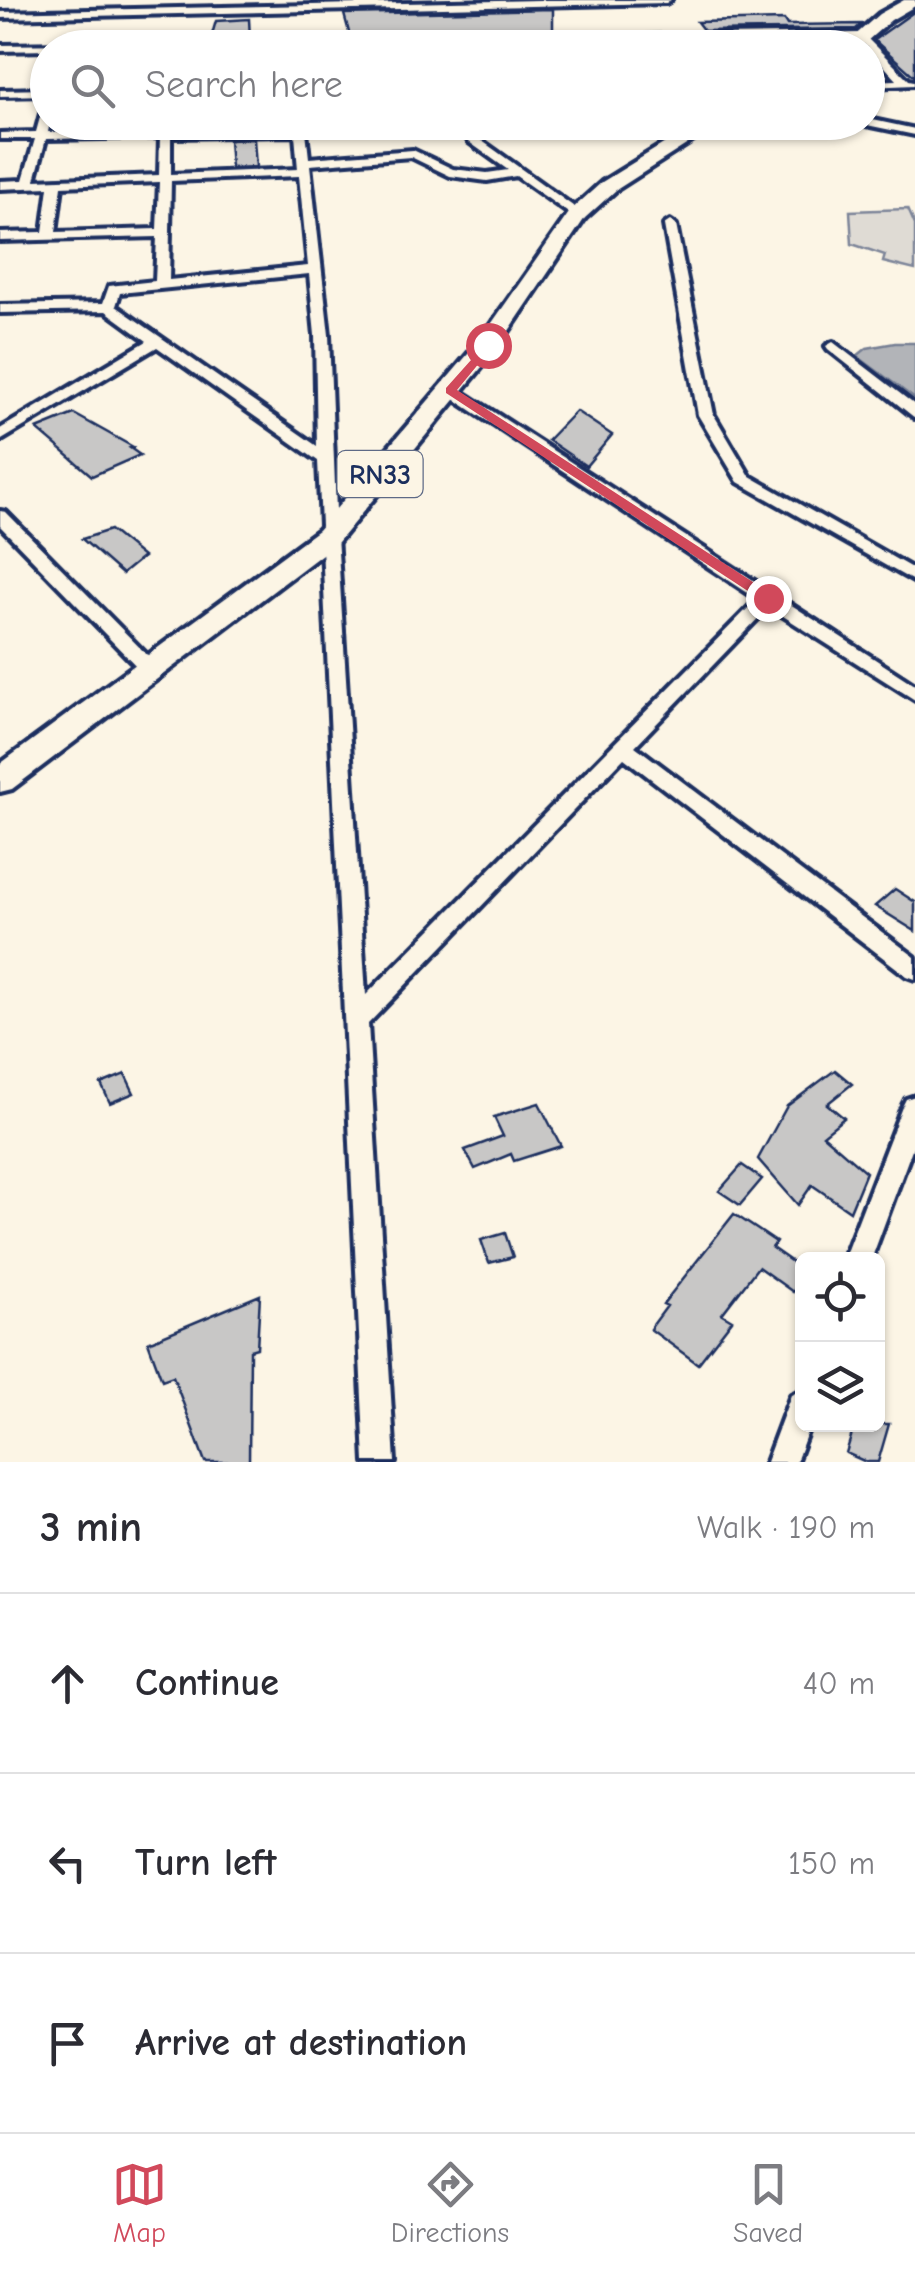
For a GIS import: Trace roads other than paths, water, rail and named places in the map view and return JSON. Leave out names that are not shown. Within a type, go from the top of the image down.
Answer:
[{"type":"main road","points":[[869,30],[885,16],[915,0]]},
{"type":"main road","name":"RN33","points":[[3,775],[328,536],[488,345],[578,214],[608,186],[683,140]]},
{"type":"street","points":[[68,30],[76,0]]},
{"type":"street","points":[[624,0],[632,13]]},
{"type":"street","points":[[0,16],[185,6],[666,0]]},
{"type":"street","points":[[531,1],[538,14]]},
{"type":"street","points":[[426,2],[432,30]]},
{"type":"street","points":[[326,4],[330,30]]},
{"type":"street","points":[[543,26],[545,30]]},
{"type":"street","points":[[639,26],[642,30]]},
{"type":"street","points":[[0,48],[30,48]]},
{"type":"street","points":[[885,64],[910,83]]},
{"type":"street","points":[[885,84],[910,83]]},
{"type":"street","points":[[0,93],[30,92]]},
{"type":"street","points":[[885,126],[915,132]]},
{"type":"street","points":[[0,136],[30,136]]},
{"type":"street","points":[[28,185],[40,140]]},
{"type":"street","points":[[162,282],[165,140]]},
{"type":"street","points":[[301,140],[316,268],[380,1462]]},
{"type":"street","points":[[473,140],[578,214]]},
{"type":"street","points":[[0,186],[304,167],[414,153],[450,172],[488,176],[518,172]]},
{"type":"street","points":[[49,236],[56,184]]},
{"type":"street","points":[[670,225],[706,415],[744,479],[915,577]]},
{"type":"street","points":[[0,237],[161,233]]},
{"type":"street","points":[[109,307],[114,289],[316,268]]},
{"type":"street","points":[[0,309],[109,307],[325,459]]},
{"type":"street","points":[[0,436],[157,340]]},
{"type":"street","points":[[833,346],[915,413]]},
{"type":"street","points":[[450,390],[915,694]]},
{"type":"street","points":[[0,516],[150,670]]},
{"type":"street","points":[[355,1021],[768,598]]},
{"type":"street","points":[[622,748],[915,970]]},
{"type":"street","points":[[861,1252],[915,1107]]},
{"type":"street","points":[[781,1462],[795,1424]]}]
